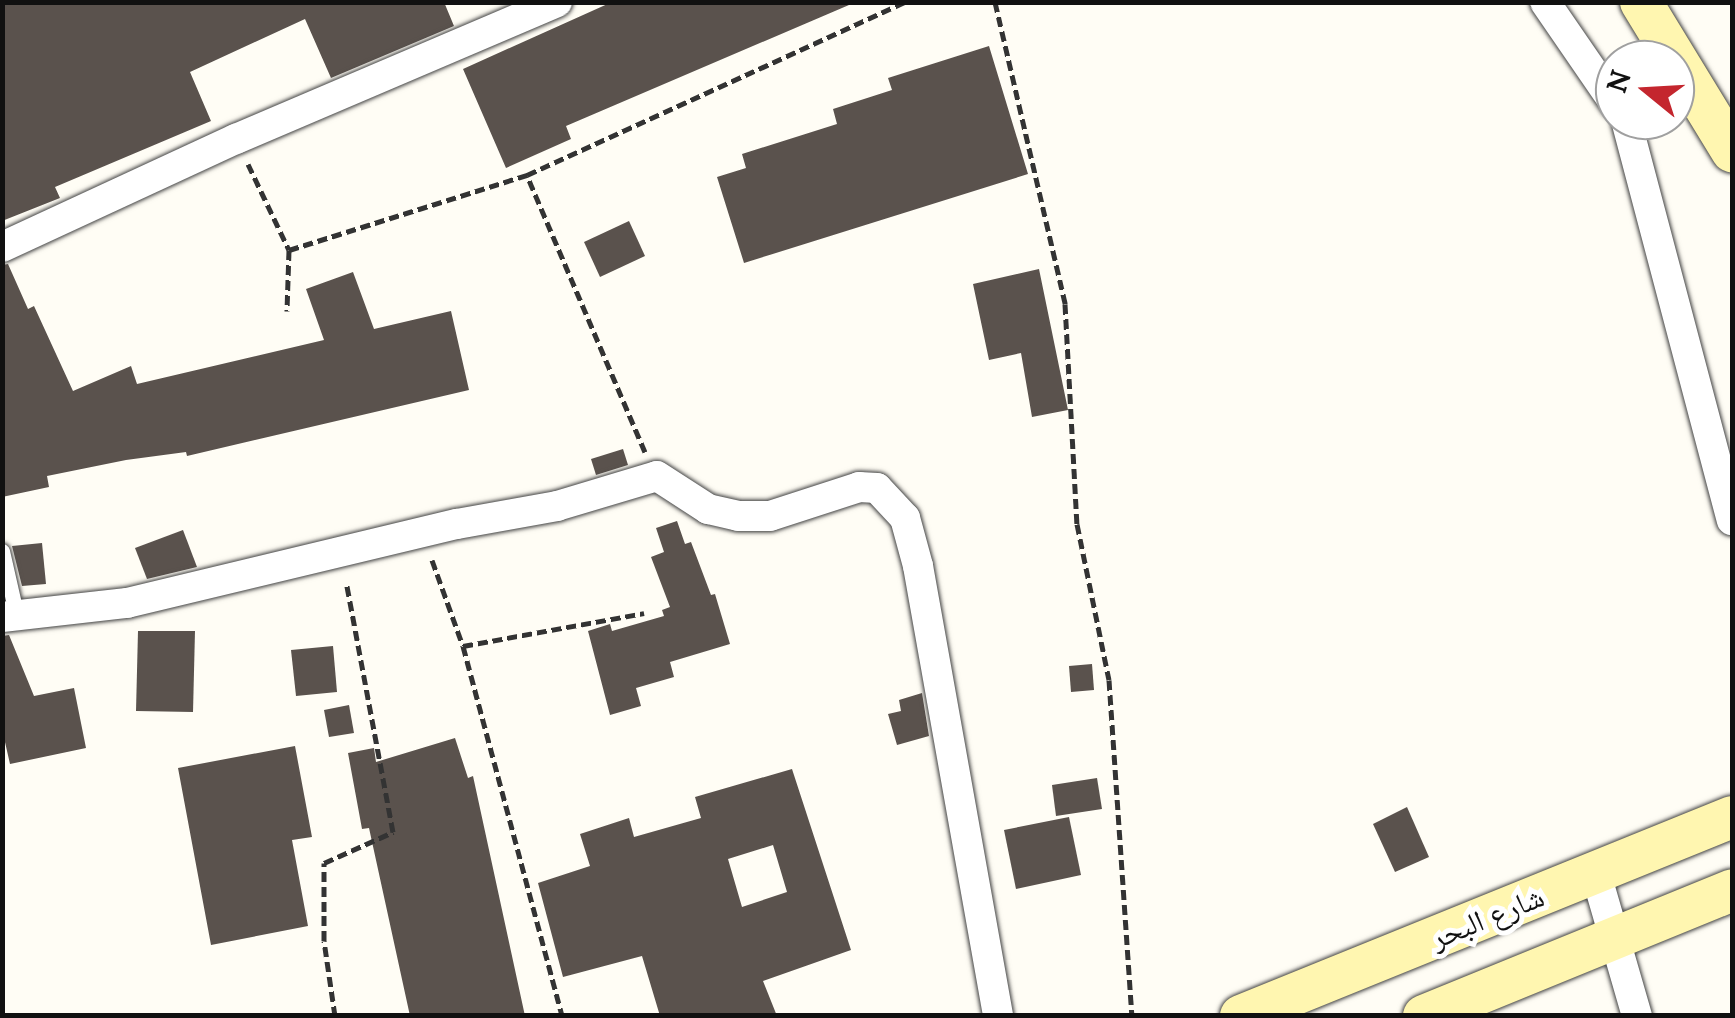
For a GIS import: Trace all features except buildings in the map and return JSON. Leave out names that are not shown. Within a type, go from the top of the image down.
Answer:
[{"type":"main road","points":[[1641,2],[1732,151]]},
{"type":"main road","name":"شارع البحر","points":[[1241,1016],[1732,816]]},
{"type":"main road","points":[[1424,1016],[1732,890]]},
{"type":"street","points":[[2,247],[236,139],[557,2]]},
{"type":"street","points":[[1546,2],[1595,74]]},
{"type":"street","points":[[1631,140],[1732,520]]},
{"type":"street","points":[[10,617],[127,603],[556,506],[656,476],[708,509],[738,516],[770,516],[859,487],[877,488],[905,518],[918,566],[998,1016]]},
{"type":"street","points":[[1596,874],[1637,1016]]},
{"type":"lane","points":[[2,551],[10,617]]},
{"type":"path","points":[[289,250],[527,175],[905,2]]},
{"type":"path","points":[[994,2],[1065,304],[1077,524],[1110,680],[1132,1016]]},
{"type":"path","points":[[236,139],[289,250],[288,310]]},
{"type":"path","points":[[527,175],[656,476]]},
{"type":"path","points":[[423,534],[463,646],[562,1016]]},
{"type":"path","points":[[336,1016],[324,941],[324,864],[393,832],[340,554]]},
{"type":"path","points":[[463,646],[644,612]]}]
